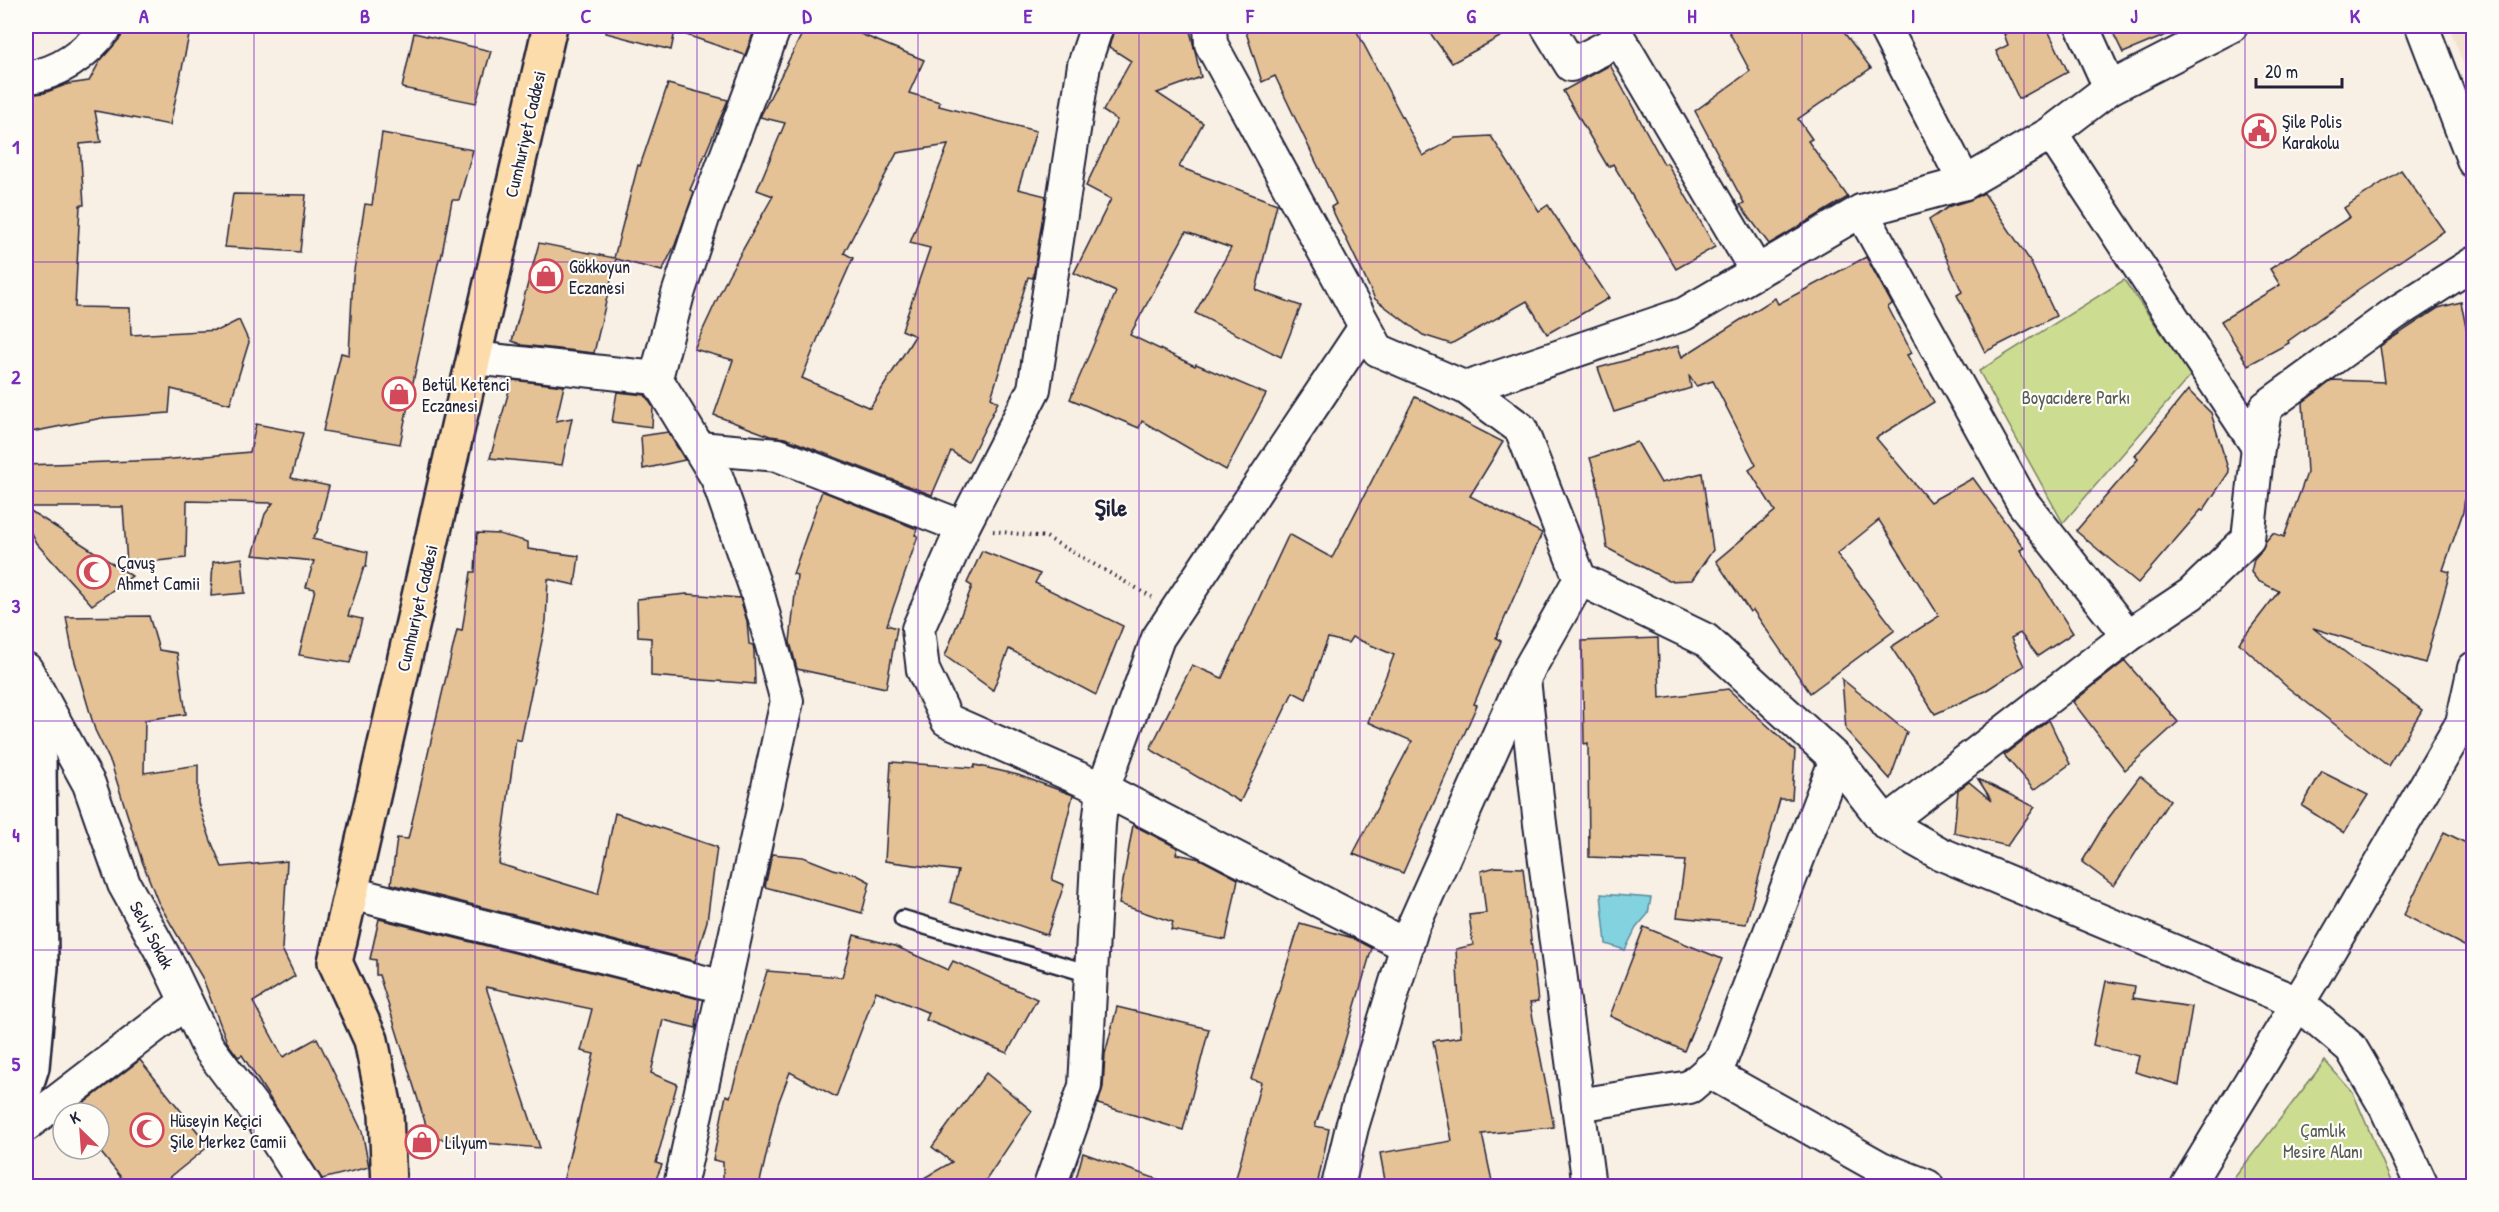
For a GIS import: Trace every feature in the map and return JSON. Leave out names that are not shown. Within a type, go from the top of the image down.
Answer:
[{"type":"main road","name":"Cumhuriyet Caddesi","points":[[389,1186],[386,1113],[371,1041],[336,962],[550,26]]},
{"type":"main road","points":[[26,691],[39,760],[41,967],[32,1066],[26,1086]]},
{"type":"street","points":[[26,78],[44,76],[71,63],[97,39],[107,26]]},
{"type":"street","points":[[680,1186],[787,701],[759,598],[717,478],[656,378],[702,218],[775,26]]},
{"type":"street","points":[[1097,26],[1084,65],[1034,389],[963,527],[918,629],[923,670],[947,720],[1103,789],[1407,946]]},
{"type":"street","points":[[1210,26],[1211,45],[1378,350],[1466,388],[1521,429],[1580,579],[1706,640],[1836,759],[1886,823],[1939,853],[2298,1003],[2351,1048],[2386,1108],[2422,1186]]},
{"type":"street","points":[[1547,26],[1571,65],[1620,40],[1757,272]]},
{"type":"street","points":[[1884,26],[1965,183]]},
{"type":"street","points":[[2082,26],[2110,88]]},
{"type":"street","points":[[1466,388],[1684,314],[1861,211],[1965,183],[2051,133],[2110,88],[2231,26]]},
{"type":"street","points":[[2422,26],[2474,162]]},
{"type":"street","points":[[2051,133],[2258,447]]},
{"type":"street","points":[[1861,211],[2023,503],[2128,636]]},
{"type":"street","points":[[1886,823],[2128,636],[2191,594],[2248,539],[2258,447],[2266,407],[2394,314],[2474,263]]},
{"type":"street","points":[[1050,1186],[1085,1086],[1103,789],[1158,638],[1365,327]]},
{"type":"street","points":[[474,358],[656,378]]},
{"type":"street","points":[[699,448],[778,455],[963,527]]},
{"type":"street","points":[[1338,1186],[1352,1127],[1412,929],[1524,678],[1580,579]]},
{"type":"street","points":[[2187,1186],[2298,1003],[2462,723],[2474,668]]},
{"type":"street","name":"Selvi Sokak","points":[[26,669],[89,784],[124,884],[166,960],[208,1047],[266,1124],[306,1186]]},
{"type":"street","points":[[1524,678],[1540,824],[1589,1186]]},
{"type":"street","points":[[1578,1105],[1690,1087],[1721,1060],[1836,759]]},
{"type":"street","points":[[351,893],[724,987]]},
{"type":"street","points":[[26,1125],[186,1002]]},
{"type":"street","points":[[1708,1071],[1881,1168],[1927,1186]]},
{"type":"lane","points":[[903,919],[1091,974]]},
{"type":"path","points":[[963,527],[1046,537],[1176,611]]},
{"type":"shaded area","points":[[2449,26],[2473,26],[2473,90]]},
{"type":"green space","name":"Boyacıdere Parkı","points":[[2124,280],[2191,375],[2063,523],[1979,371]]},
{"type":"green space","name":"Çamlık Mesire Alanı","points":[[2325,1061],[2353,1093],[2393,1186],[2228,1186]]},
{"type":"water","points":[[1601,894],[1651,898],[1648,914],[1636,928],[1625,950],[1606,944]]},
{"type":"building","points":[[125,26],[191,26],[170,125],[95,111],[101,142],[80,144],[84,205],[80,205],[75,307],[130,308],[131,335],[219,330],[239,320],[249,342],[230,404],[171,389],[169,413],[102,418],[26,433],[26,95],[44,93],[68,84],[89,81],[100,61],[121,37]]},
{"type":"building","points":[[607,26],[756,26],[745,55],[675,31],[671,50],[606,33]]},
{"type":"building","points":[[806,26],[841,26],[924,60],[909,93],[940,102],[939,106],[1036,131],[1018,189],[1046,196],[1033,278],[1028,277],[991,398],[998,402],[968,462],[951,451],[932,495],[785,438],[770,436],[714,415],[733,360],[694,349],[728,276],[773,196],[757,190],[785,123],[760,117]],"holes":[[[948,145],[910,243],[930,248],[902,330],[915,336],[870,408],[802,378],[853,258],[844,253],[897,153]]]},
{"type":"building","points":[[1115,26],[1189,26],[1201,77],[1157,93],[1203,123],[1179,167],[1277,204],[1256,290],[1301,306],[1281,357],[1195,313],[1231,248],[1186,232],[1130,335],[1195,366],[1196,364],[1266,394],[1226,470],[1142,421],[1139,428],[1070,399],[1116,292],[1074,273],[1111,199],[1086,186],[1117,120],[1103,111],[1131,61],[1109,47]]},
{"type":"building","points":[[1244,26],[1354,26],[1423,156],[1455,138],[1491,136],[1539,211],[1548,205],[1609,298],[1547,334],[1527,301],[1451,344],[1423,335],[1375,299],[1331,207],[1336,204],[1275,76],[1262,82]]},
{"type":"building","points":[[1425,26],[1520,26],[1452,63]]},
{"type":"building","points":[[1726,26],[1839,26],[1871,68],[1798,119],[1812,139],[1808,141],[1848,197],[1769,244],[1740,205],[1744,203],[1695,111],[1750,71]]},
{"type":"building","points":[[2024,26],[2046,26],[2068,72],[2019,99],[1996,51],[2008,45],[2004,34]]},
{"type":"building","points":[[2110,26],[2188,26],[2123,53]]},
{"type":"building","points":[[414,33],[491,51],[476,103],[402,88]]},
{"type":"building","points":[[1610,65],[1664,164],[1667,163],[1715,247],[1676,269],[1613,164],[1608,167],[1563,91]]},
{"type":"building","points":[[668,84],[728,100],[690,190],[694,192],[675,245],[662,271],[616,259],[594,353],[522,345],[512,341],[539,243],[614,258],[638,165],[640,166]]},
{"type":"building","points":[[382,133],[473,150],[459,200],[452,200],[400,444],[323,431],[341,353],[349,355],[353,276],[365,204],[372,205]]},
{"type":"building","points":[[2401,170],[2444,231],[2356,291],[2288,341],[2289,343],[2248,365],[2221,321],[2280,285],[2270,269],[2350,217],[2344,208]]},
{"type":"building","points":[[1984,193],[2029,259],[2056,316],[1985,352],[1957,295],[1962,292],[1929,220],[1950,206]]},
{"type":"building","points":[[233,194],[306,195],[300,252],[225,247]]},
{"type":"building","points":[[1866,257],[1892,304],[1888,307],[1912,353],[1907,355],[1934,402],[1876,438],[1930,502],[1973,478],[2024,548],[2020,550],[2073,633],[2038,656],[2020,633],[2011,638],[2024,666],[1985,691],[1935,714],[1891,647],[1939,616],[1879,520],[1837,554],[1895,630],[1810,693],[1753,610],[1750,612],[1716,561],[1775,511],[1749,470],[1756,465],[1713,381],[1696,386],[1689,375],[1691,388],[1614,412],[1598,368],[1678,346],[1682,357],[1775,298],[1778,304]]},
{"type":"building","points":[[2461,302],[2474,368],[2474,435],[2463,512],[2443,570],[2450,572],[2425,663],[2313,628],[2422,710],[2388,766],[2287,687],[2239,643],[2279,591],[2258,581],[2251,572],[2254,559],[2273,533],[2284,537],[2307,473],[2303,402],[2333,380],[2385,382],[2380,346],[2438,308]]},
{"type":"building","points":[[512,380],[564,386],[556,421],[572,418],[562,465],[490,458]]},
{"type":"building","points":[[2188,390],[2211,413],[2229,472],[2203,511],[2201,510],[2138,583],[2076,531],[2138,459],[2135,456]]},
{"type":"building","points":[[617,392],[645,395],[653,407],[652,427],[612,422]]},
{"type":"building","points":[[1415,397],[1503,442],[1470,496],[1542,533],[1496,638],[1501,641],[1474,704],[1477,705],[1403,873],[1353,854],[1412,741],[1368,722],[1394,655],[1352,637],[1348,643],[1328,638],[1306,699],[1293,692],[1240,802],[1150,749],[1192,665],[1222,678],[1289,534],[1332,558]]},
{"type":"building","points":[[256,424],[303,433],[291,478],[329,486],[317,532],[312,539],[368,552],[366,567],[364,567],[348,616],[362,619],[350,663],[299,655],[315,589],[306,587],[314,561],[253,555],[265,514],[273,503],[187,501],[186,558],[127,564],[123,507],[26,507],[26,465],[162,460],[250,452]]},
{"type":"building","points":[[668,432],[685,460],[643,469],[641,436]]},
{"type":"building","points":[[1637,442],[1661,483],[1702,473],[1713,550],[1692,580],[1669,581],[1607,548],[1596,477],[1590,458]]},
{"type":"building","points":[[822,491],[917,529],[915,535],[918,536],[887,625],[897,628],[886,688],[797,669],[790,642],[797,575],[793,574]]},
{"type":"building","name":"Çavuş Ahmet Camii","points":[[26,508],[132,576],[92,605],[36,543],[26,523]]},
{"type":"building","points":[[477,533],[499,534],[528,542],[528,549],[579,556],[575,585],[548,579],[546,621],[521,741],[516,739],[499,864],[598,894],[615,813],[717,847],[707,921],[695,961],[391,884],[397,838],[408,839],[457,630],[462,631],[471,572],[475,572]]},
{"type":"building","points":[[982,551],[1040,574],[1035,583],[1123,626],[1096,695],[1009,649],[993,690],[945,656],[972,586],[967,583]]},
{"type":"building","points":[[242,558],[245,593],[211,596],[213,562]]},
{"type":"building","points":[[687,594],[740,598],[747,621],[749,644],[753,645],[754,650],[755,684],[651,676],[651,638],[638,637],[637,599]]},
{"type":"building","points":[[149,616],[159,650],[177,653],[186,714],[145,720],[144,773],[198,765],[198,803],[222,867],[287,861],[282,949],[295,976],[253,1002],[283,1057],[317,1038],[362,1131],[369,1167],[322,1179],[242,1055],[238,1057],[227,1042],[203,979],[158,902],[142,861],[111,763],[95,730],[73,655],[66,617]]},
{"type":"building","points":[[1658,638],[1660,698],[1728,689],[1795,751],[1792,799],[1780,799],[1746,924],[1677,917],[1685,861],[1589,857],[1588,743],[1584,744],[1582,641]]},
{"type":"building","points":[[2125,661],[2178,722],[2125,770],[2073,702]]},
{"type":"building","points":[[1842,679],[1907,732],[1890,779],[1846,730]]},
{"type":"building","points":[[2049,720],[2070,764],[2034,790],[2004,755]]},
{"type":"building","points":[[891,762],[974,768],[975,765],[1018,775],[1073,795],[1052,880],[1064,885],[1047,935],[950,902],[958,871],[885,861]]},
{"type":"building","points":[[2322,772],[2368,795],[2344,833],[2302,806]]},
{"type":"building","points":[[2140,776],[2170,800],[2114,886],[2082,862],[2107,820]]},
{"type":"building","points":[[1978,779],[2035,807],[2007,846],[1954,833],[1958,790],[1969,782],[1992,801]]},
{"type":"building","points":[[1133,825],[1178,848],[1176,854],[1200,859],[1238,879],[1226,940],[1171,930],[1173,922],[1119,904]]},
{"type":"building","points":[[2444,832],[2474,847],[2474,951],[2404,915]]},
{"type":"building","points":[[772,854],[803,857],[836,870],[855,874],[870,882],[862,913],[765,887]]},
{"type":"building","points":[[1496,867],[1523,868],[1538,1002],[1530,1003],[1554,1127],[1482,1134],[1493,1186],[1386,1186],[1380,1153],[1452,1141],[1433,1041],[1461,1037],[1456,949],[1473,945],[1469,915],[1486,913],[1481,871]]},
{"type":"building","points":[[379,919],[699,999],[696,1028],[663,1020],[651,1073],[677,1084],[656,1163],[662,1165],[653,1186],[562,1186],[594,1054],[581,1051],[592,1009],[486,987],[540,1148],[430,1138],[379,975],[376,975],[376,960],[370,959]]},
{"type":"building","points":[[1300,923],[1353,938],[1372,948],[1343,1047],[1315,1126],[1329,1129],[1317,1186],[1234,1186],[1261,1082],[1251,1079]]},
{"type":"building","points":[[1644,927],[1722,959],[1684,1051],[1610,1016]]},
{"type":"building","points":[[854,935],[895,946],[948,970],[953,961],[1037,999],[1007,1053],[926,1020],[929,1013],[876,991],[836,1097],[790,1072],[778,1104],[759,1186],[723,1186],[723,1162],[713,1160],[726,1095],[730,1097],[767,971],[842,977]]},
{"type":"building","points":[[2106,981],[2135,986],[2133,998],[2192,1007],[2179,1085],[2135,1072],[2139,1056],[2093,1045]]},
{"type":"building","points":[[1117,1007],[1209,1029],[1183,1130],[1098,1104],[1103,1087],[1105,1054]]},
{"type":"building","name":"Hüseyin Keçici Şile Merkez Camii","points":[[140,1060],[209,1146],[159,1186],[128,1186],[108,1161],[111,1161],[111,1101],[87,1101]]},
{"type":"building","points":[[986,1073],[1032,1111],[982,1186],[910,1186],[952,1162],[932,1147]]},
{"type":"building","points":[[1083,1153],[1168,1183],[1168,1186],[1074,1186]]},
{"type":"place","name":"Şile Polis Karakolu","points":[[2259,131]]},
{"type":"place","name":"Gökkoyun Eczanesi","points":[[546,276]]},
{"type":"place","name":"Betül Ketenci Eczanesi","points":[[399,394]]},
{"type":"place","name":"Çavuş Ahmet Camii","points":[[94,572]]},
{"type":"place","name":"Hüseyin Keçici Şile Merkez Camii","points":[[147,1130]]},
{"type":"place","name":"Lilyum","points":[[422,1142]]},
{"type":"district","name":"Şile","points":[[1111,507]]}]
